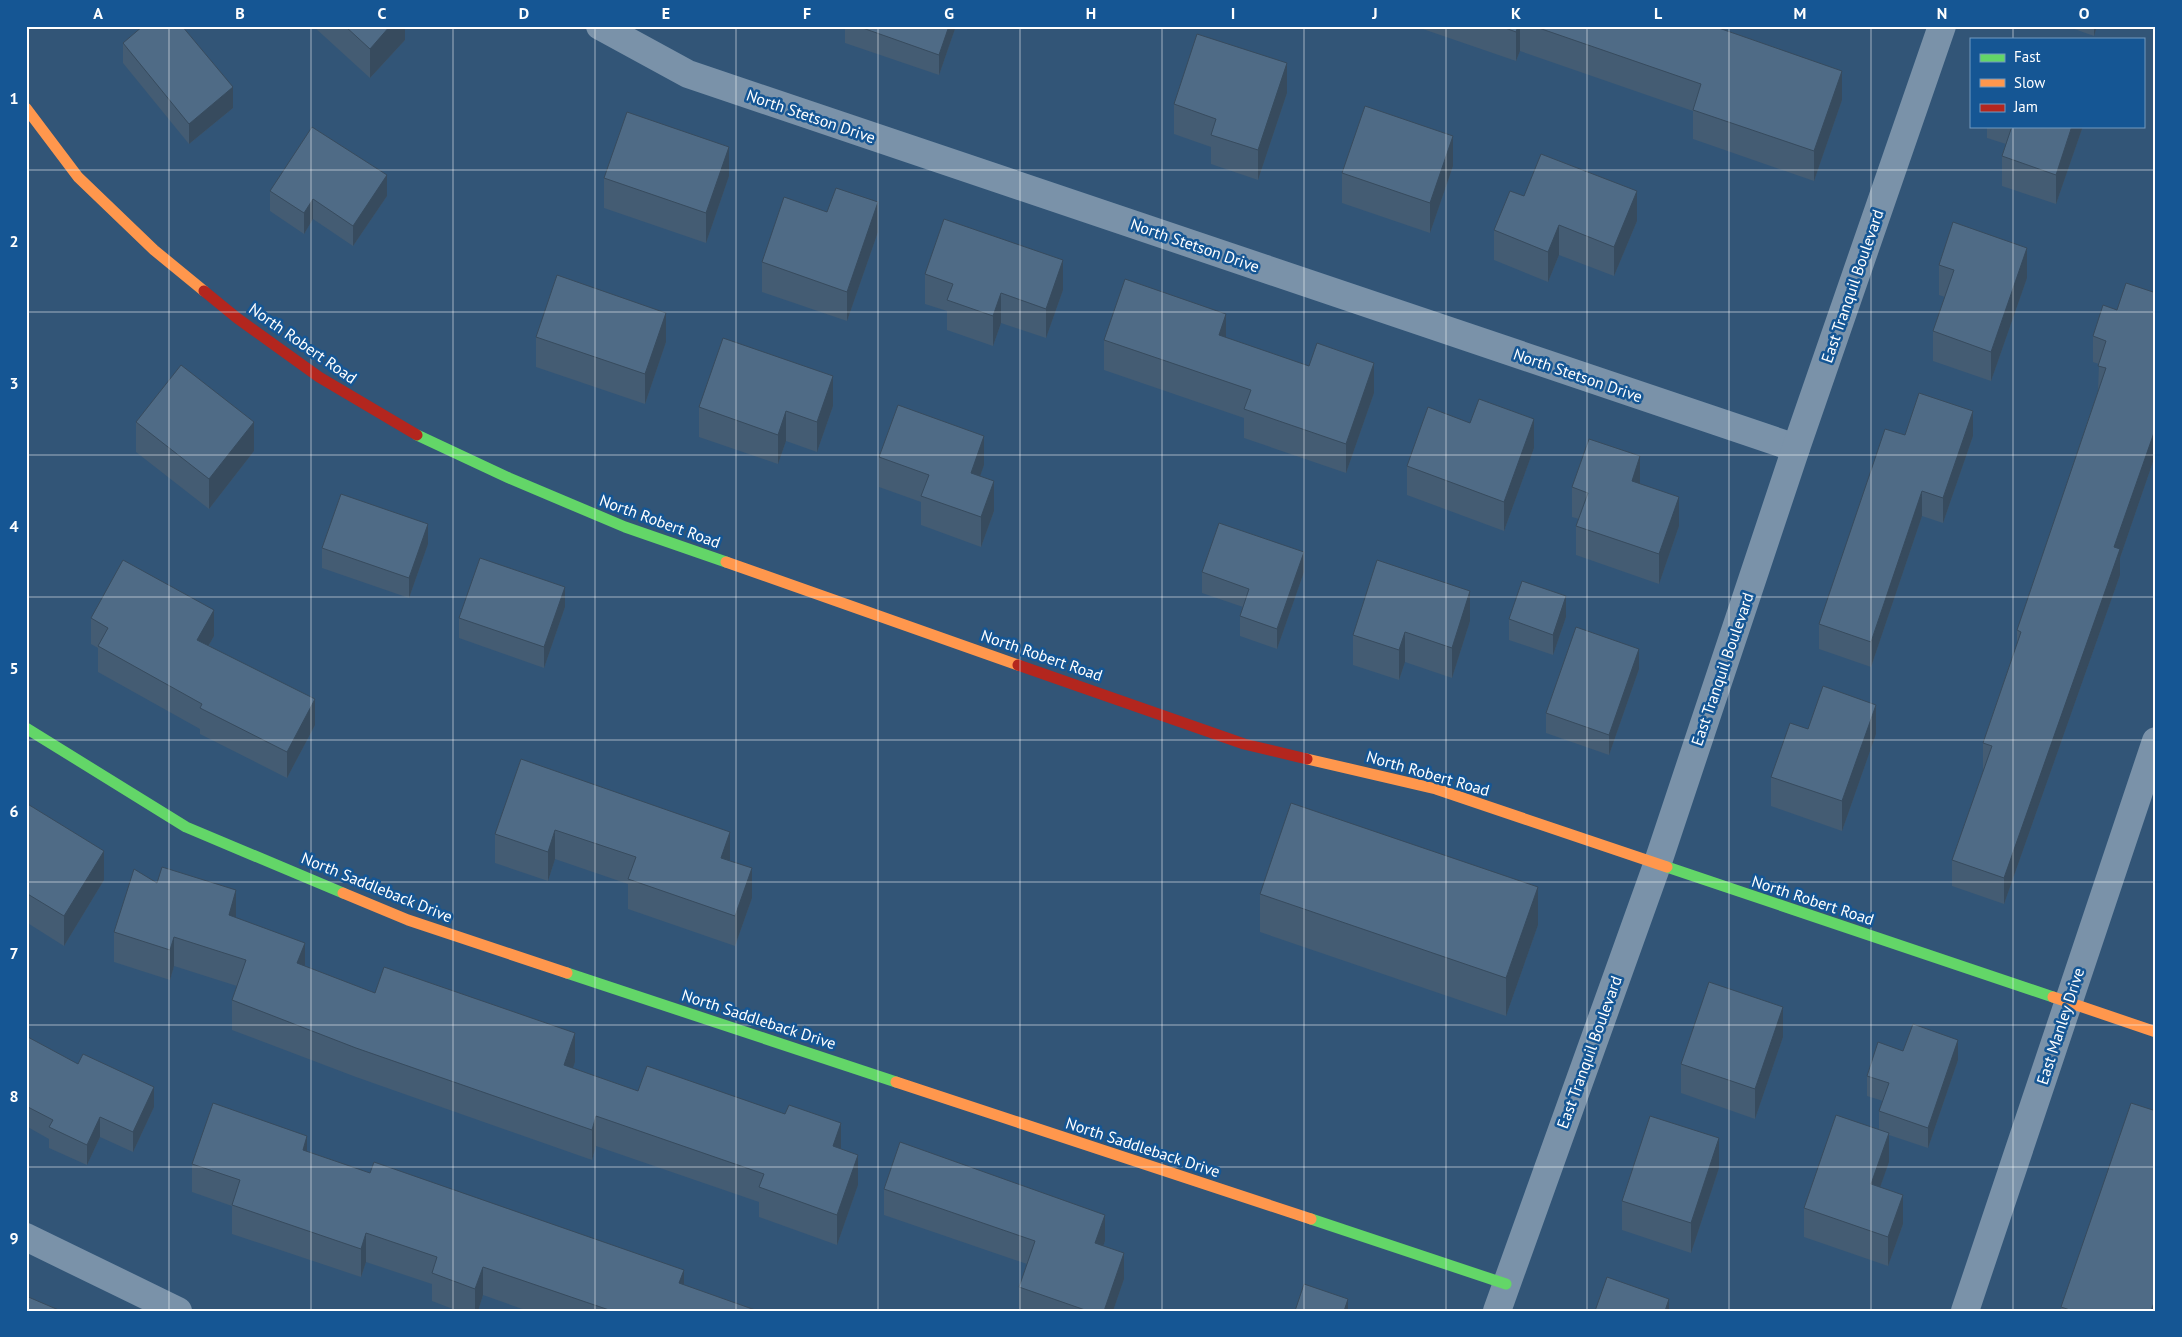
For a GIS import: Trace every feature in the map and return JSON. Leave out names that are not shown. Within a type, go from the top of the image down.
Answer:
[{"type":"main road","name":"North Robert Road","points":[[26,108],[78,177],[154,250],[237,318],[319,376],[411,432],[509,478],[625,527],[1244,744],[1436,789],[2156,1032]]},
{"type":"main road","name":"North Saddleback Drive","points":[[26,728],[186,827],[408,920],[1506,1284]]},
{"type":"street","name":"North Stetson Drive","points":[[600,26],[688,74],[1796,448]]},
{"type":"street","name":"East Tranquil Boulevard","points":[[1497,1311],[1657,865],[1938,27]]},
{"type":"street","name":"East Manley Drive","points":[[1965,1311],[2156,741]]},
{"type":"street","points":[[26,1237],[178,1311]]},
{"type":"building","points":[[143,26],[182,26],[233,87],[189,124],[123,43]]},
{"type":"building","points":[[345,26],[390,26],[370,49]]},
{"type":"building","points":[[857,26],[949,26],[939,55]]},
{"type":"building","points":[[1500,26],[1518,26],[1516,32]]},
{"type":"building","points":[[1533,26],[1713,26],[1842,71],[1814,151],[1693,110],[1701,84]]},
{"type":"building","points":[[1197,34],[1287,63],[1258,150],[1211,135],[1216,119],[1174,104]]},
{"type":"building","points":[[1365,106],[1453,136],[1430,203],[1342,173]]},
{"type":"building","points":[[627,112],[729,147],[706,213],[604,178]]},
{"type":"building","points":[[312,127],[387,175],[353,226],[313,199],[304,213],[270,191]]},
{"type":"building","points":[[2011,128],[2071,128],[2056,175],[2002,156]]},
{"type":"building","points":[[1541,154],[1637,191],[1614,247],[1559,225],[1548,252],[1494,230],[1510,191],[1524,196]]},
{"type":"building","points":[[836,188],[878,202],[847,292],[762,262],[784,197],[827,212]]},
{"type":"building","points":[[944,219],[1063,260],[1046,309],[1001,293],[993,316],[947,300],[953,284],[925,274]]},
{"type":"building","points":[[1953,222],[2027,248],[1991,352],[1933,331],[1954,270],[1939,265]]},
{"type":"building","points":[[557,275],[666,313],[645,374],[536,337]]},
{"type":"building","points":[[1125,279],[1226,314],[1219,335],[1309,366],[1317,343],[1374,363],[1346,444],[1244,409],[1251,390],[1104,340]]},
{"type":"building","points":[[2126,283],[2156,293],[2156,427],[2114,547],[2120,549],[2004,878],[1952,860],[1992,746],[1983,743],[2021,632],[2017,630],[2106,368],[2098,366],[2106,341],[2093,336],[2103,305],[2117,310]]},
{"type":"building","points":[[723,338],[833,376],[817,422],[786,411],[778,435],[699,407]]},
{"type":"building","points":[[181,365],[254,422],[209,479],[136,422]]},
{"type":"building","points":[[1919,393],[1973,411],[1943,498],[1922,491],[1871,642],[1819,624],[1885,429],[1905,435]]},
{"type":"building","points":[[1479,399],[1534,419],[1504,502],[1407,466],[1428,407],[1470,423]]},
{"type":"building","points":[[898,405],[984,436],[971,473],[994,481],[981,517],[921,496],[929,475],[879,457]]},
{"type":"building","points":[[1589,439],[1640,456],[1632,481],[1679,497],[1659,554],[1576,526],[1588,493],[1572,487]]},
{"type":"building","points":[[341,494],[428,524],[409,578],[322,548]]},
{"type":"building","points":[[1219,523],[1304,552],[1277,629],[1240,616],[1249,589],[1202,572]]},
{"type":"building","points":[[480,558],[565,587],[544,647],[459,618]]},
{"type":"building","points":[[123,560],[214,610],[197,640],[315,699],[287,752],[200,708],[202,704],[98,646],[108,628],[91,618]]},
{"type":"building","points":[[1377,560],[1470,591],[1452,648],[1405,632],[1399,650],[1353,635]]},
{"type":"building","points":[[1522,581],[1566,596],[1553,635],[1509,619]]},
{"type":"building","points":[[1576,627],[1639,649],[1609,735],[1546,713]]},
{"type":"building","points":[[1823,686],[1876,705],[1842,801],[1771,777],[1790,723],[1808,729]]},
{"type":"building","points":[[521,759],[730,832],[721,858],[752,868],[735,916],[628,879],[636,857],[555,830],[548,852],[495,834]]},
{"type":"building","points":[[26,803],[104,851],[64,916],[26,893]]},
{"type":"building","points":[[1291,803],[1538,887],[1506,978],[1260,894]]},
{"type":"building","points":[[162,867],[236,890],[229,915],[305,943],[297,963],[375,993],[384,967],[575,1033],[564,1065],[638,1091],[647,1066],[785,1114],[789,1105],[841,1123],[833,1146],[858,1155],[837,1215],[759,1187],[764,1174],[596,1116],[592,1130],[356,1048],[232,1000],[246,960],[174,937],[170,950],[114,932],[134,869],[157,883]]},
{"type":"building","points":[[1709,982],[1783,1007],[1755,1089],[1681,1064]]},
{"type":"building","points":[[1913,1024],[1958,1040],[1928,1128],[1879,1111],[1889,1083],[1867,1076],[1878,1042],[1903,1051]]},
{"type":"building","points":[[26,1036],[78,1064],[83,1054],[154,1087],[133,1132],[100,1117],[87,1145],[49,1127],[53,1120],[26,1106]]},
{"type":"building","points":[[213,1103],[307,1136],[303,1150],[370,1173],[374,1162],[684,1270],[679,1283],[758,1311],[612,1311],[483,1267],[475,1289],[432,1273],[437,1257],[366,1233],[361,1249],[232,1205],[240,1180],[192,1164]]},
{"type":"building","points":[[2131,1103],[2156,1111],[2156,1297],[2151,1311],[2073,1311],[2061,1307]]},
{"type":"building","points":[[1836,1115],[1889,1133],[1871,1184],[1903,1195],[1888,1237],[1804,1208]]},
{"type":"building","points":[[1650,1116],[1719,1138],[1691,1223],[1622,1201]]},
{"type":"building","points":[[900,1142],[1105,1215],[1095,1243],[1124,1253],[1104,1311],[1088,1311],[1019,1287],[1035,1241],[884,1189]]},
{"type":"building","points":[[1607,1277],[1669,1299],[1665,1311],[1595,1311]]},
{"type":"building","points":[[1304,1284],[1348,1299],[1344,1311],[1295,1311]]},
{"type":"building","points":[[26,1296],[61,1311],[26,1311]]},
{"type":"traffic: fast","points":[[417,435],[509,478],[625,527],[726,562]]},
{"type":"traffic: fast","points":[[26,728],[186,827],[343,893]]},
{"type":"traffic: fast","points":[[1667,867],[2053,997]]},
{"type":"traffic: fast","points":[[567,973],[896,1082]]},
{"type":"traffic: fast","points":[[1311,1219],[1506,1284]]},
{"type":"traffic: slow","points":[[26,108],[78,177],[154,250],[204,291]]},
{"type":"traffic: slow","points":[[726,562],[1018,665]]},
{"type":"traffic: slow","points":[[1307,759],[1436,789],[1667,867]]},
{"type":"traffic: slow","points":[[343,893],[408,920],[567,973]]},
{"type":"traffic: slow","points":[[2053,997],[2156,1032]]},
{"type":"traffic: slow","points":[[896,1082],[1311,1219]]},
{"type":"traffic: jam","points":[[204,291],[237,318],[319,377],[417,435]]},
{"type":"traffic: jam","points":[[1018,665],[1244,744],[1307,759]]}]
